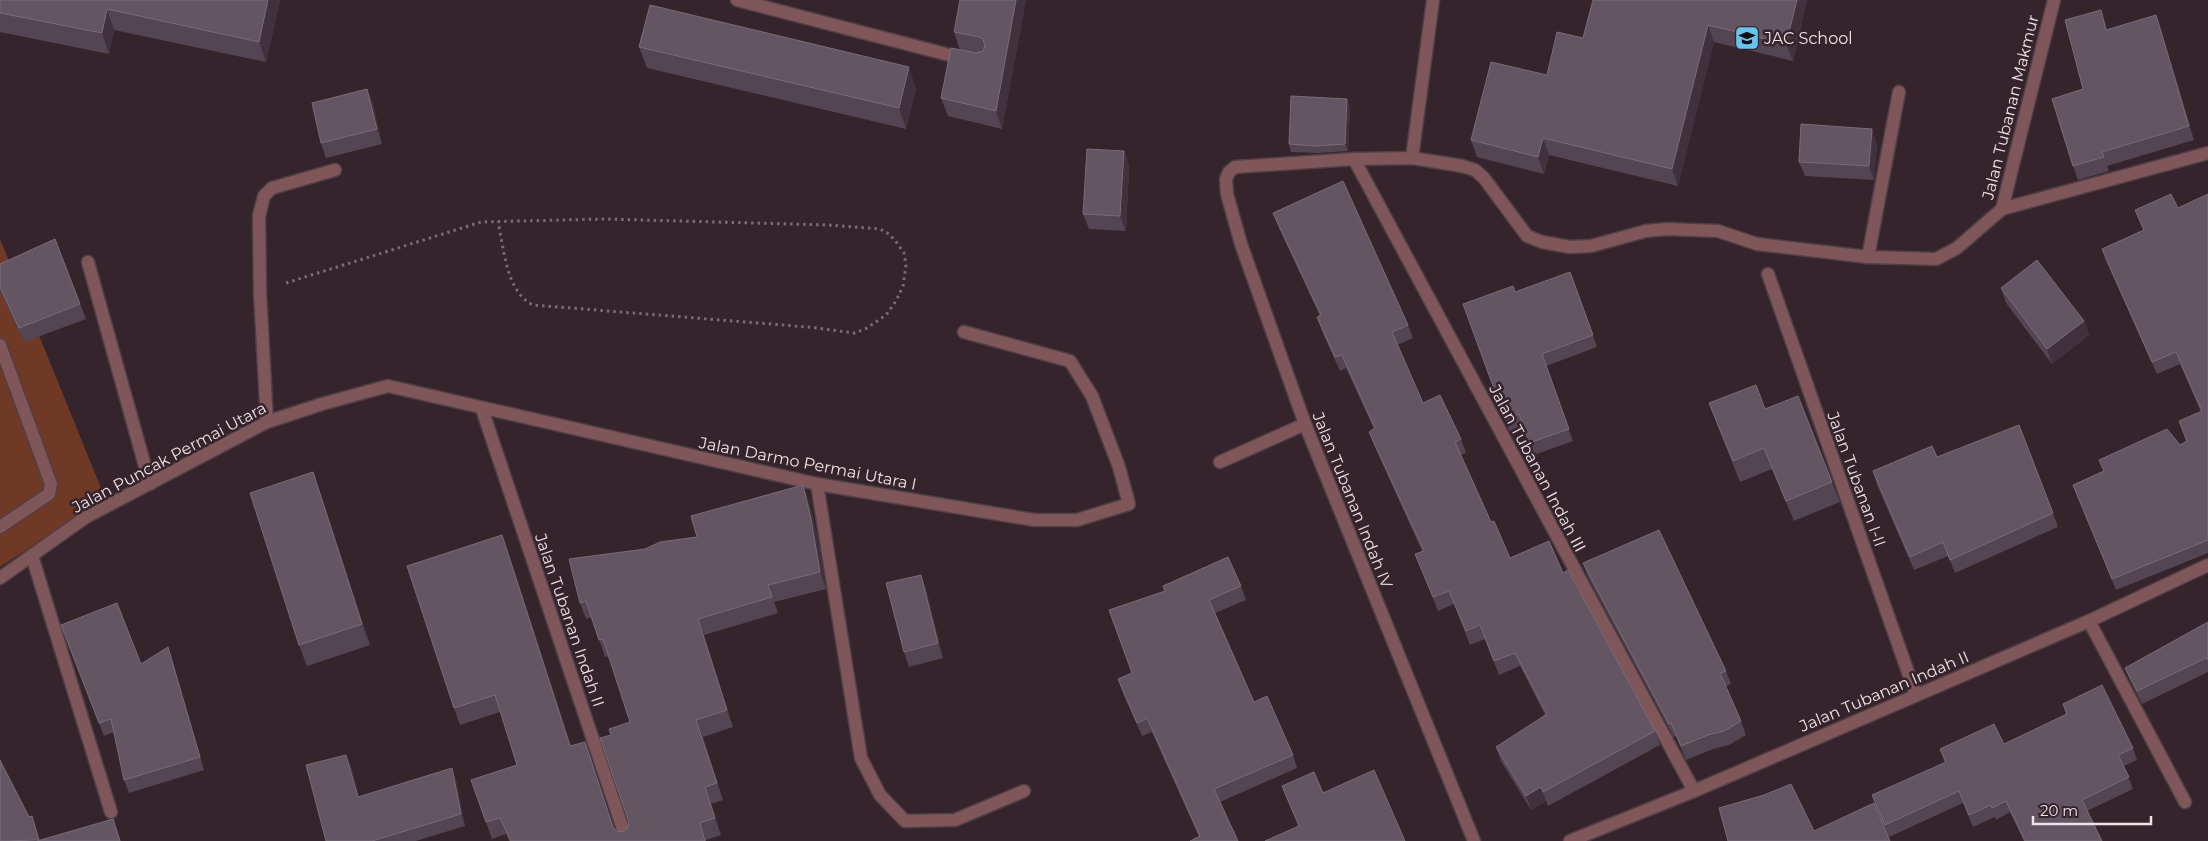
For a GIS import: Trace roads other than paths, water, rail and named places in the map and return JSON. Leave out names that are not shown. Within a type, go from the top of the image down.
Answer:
[{"type":"street","points":[[737,0],[940,54],[975,61]]},
{"type":"street","points":[[1412,158],[1433,0]]},
{"type":"street","name":"Jalan Tubanan Makmur","points":[[1235,168],[1354,159],[1412,158],[1475,170],[1488,184],[1527,236],[1542,242],[1570,247],[1591,246],[1646,231],[1718,231],[1757,244],[1868,257],[1936,259],[1957,248],[2002,209],[2054,0]]},
{"type":"street","points":[[1868,257],[1900,92]]},
{"type":"street","points":[[2002,209],[2208,153]]},
{"type":"street","name":"Jalan Tubanan Indah III","points":[[1354,159],[1694,791]]},
{"type":"street","name":"Jalan Tubanan Indah IV","points":[[1235,168],[1229,172],[1226,179],[1227,194],[1240,244],[1305,424],[1474,841]]},
{"type":"street","points":[[267,422],[260,292],[259,216],[264,196],[272,188],[335,170]]},
{"type":"street","points":[[88,262],[150,484]]},
{"type":"street","name":"Jalan Tubanan I-II","points":[[1768,274],[1916,694]]},
{"type":"street","name":"Jalan Darmo Permai Utara I","points":[[482,409],[817,484],[1034,520],[1077,520],[1129,504],[1120,467],[1092,396],[1070,361],[964,332]]},
{"type":"street","points":[[0,344],[52,489],[50,494],[0,527]]},
{"type":"street","name":"Jalan Puncak Permai Utara","points":[[0,578],[86,517],[267,422],[322,404],[388,386],[482,409]]},
{"type":"street","name":"Jalan Tubanan Indah II","points":[[482,409],[627,841]]},
{"type":"street","points":[[1220,462],[1305,424]]},
{"type":"street","points":[[817,484],[861,758],[880,795],[905,821],[955,820],[1024,790]]},
{"type":"street","points":[[32,556],[111,812]]},
{"type":"street","name":"Jalan Tubanan Indah II","points":[[1570,841],[1694,791],[2089,621],[2208,565]]},
{"type":"street","points":[[2089,621],[2185,802]]},
{"type":"place","name":"JAC School","points":[[1747,38]]}]
